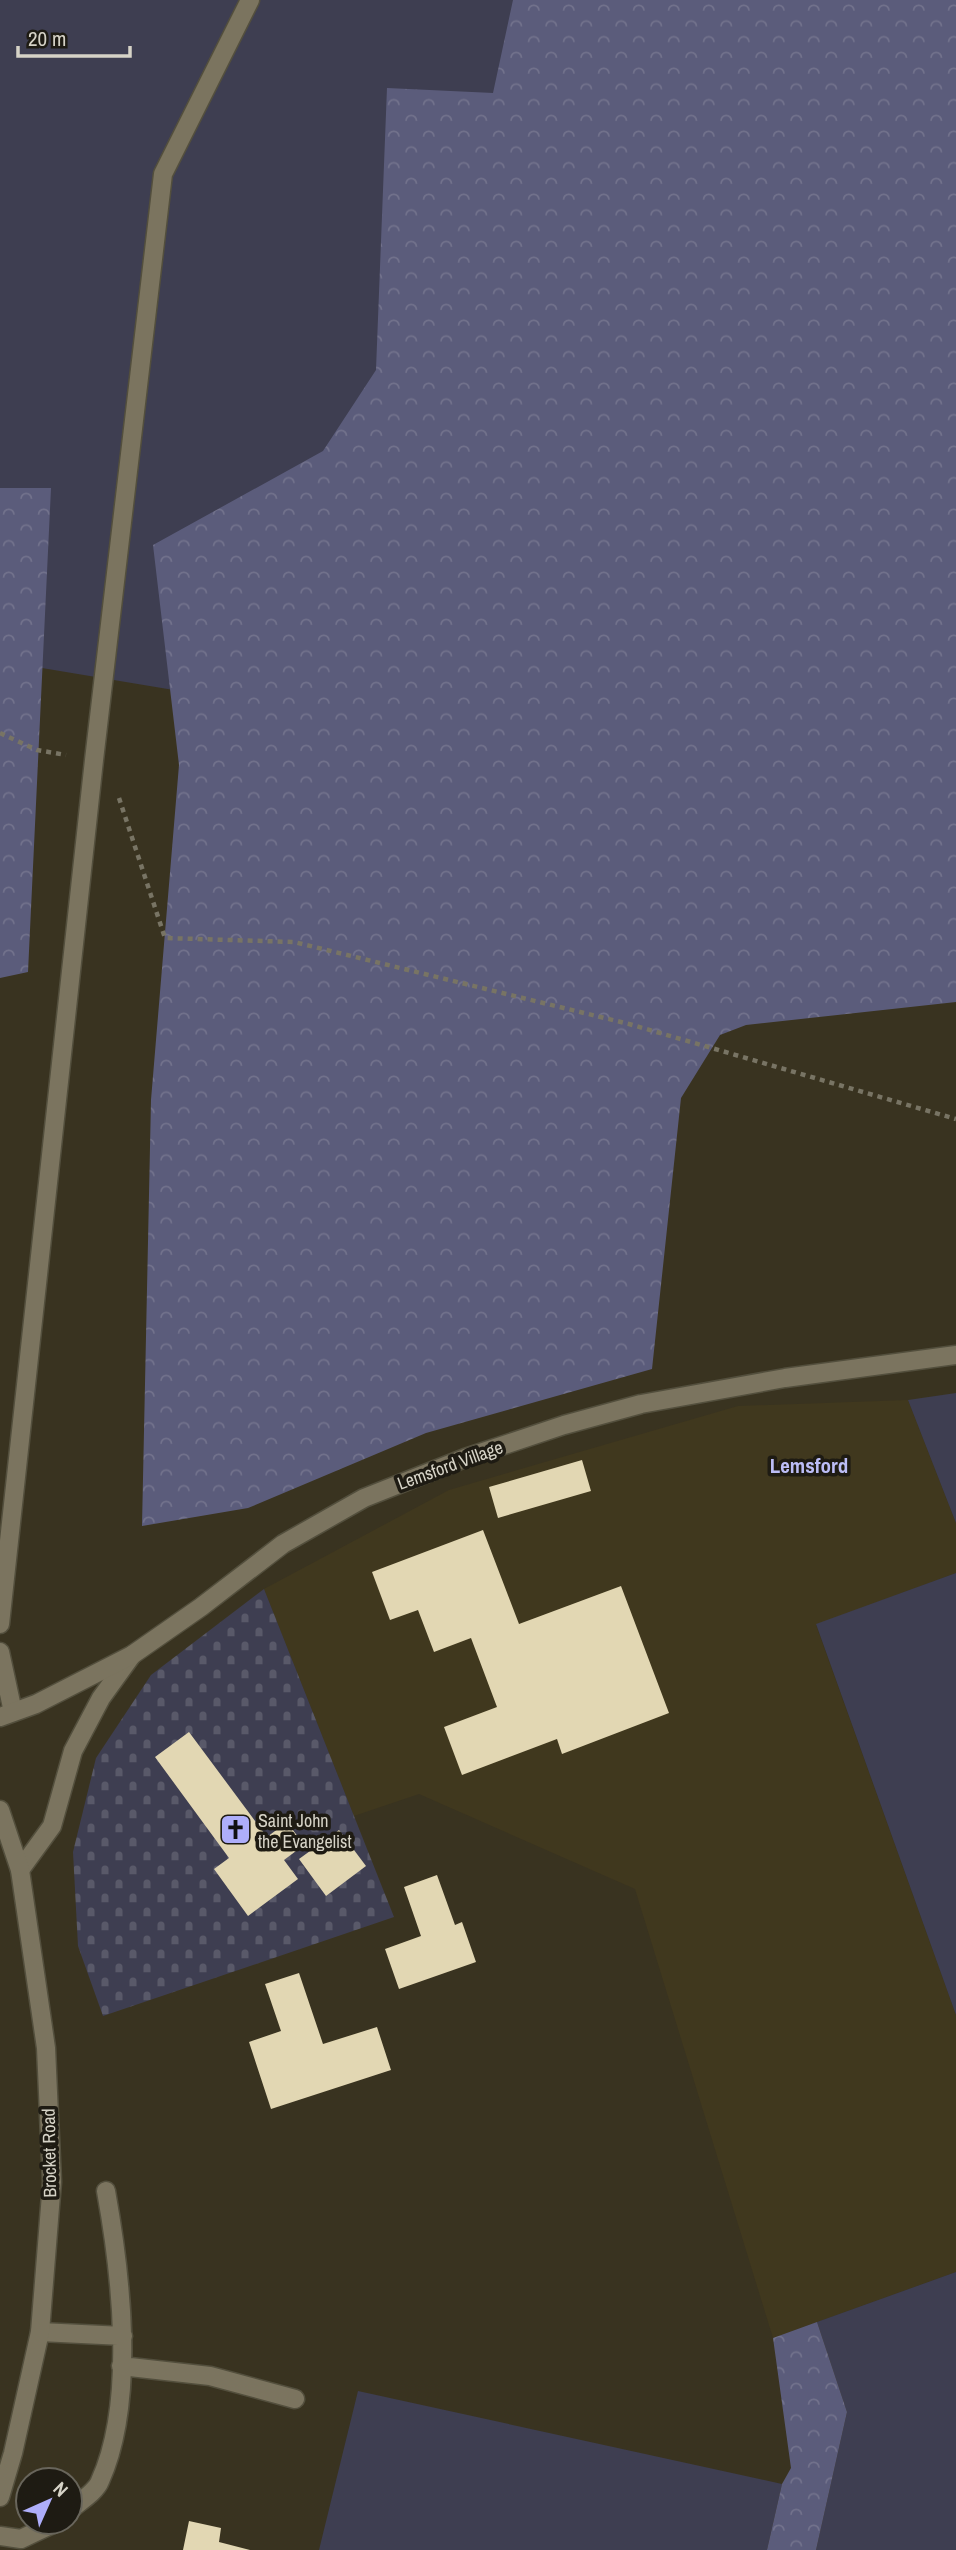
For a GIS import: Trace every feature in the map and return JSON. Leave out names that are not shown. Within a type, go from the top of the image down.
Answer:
[{"type":"street","points":[[0,1624],[94,760],[163,174],[250,0]]},
{"type":"street","name":"Lemsford Village","points":[[6,1714],[36,1704],[132,1655],[201,1607],[283,1544],[364,1498],[465,1458],[641,1404],[785,1378],[956,1355]]},
{"type":"street","points":[[0,1651],[6,1714]]},
{"type":"street","points":[[20,1870],[52,1826],[73,1751],[101,1698],[132,1655]]},
{"type":"street","name":"Brocket Road","points":[[0,1810],[20,1870],[46,2048],[52,2182],[40,2332],[13,2453],[0,2497]]},
{"type":"street","points":[[84,2497],[100,2483],[117,2426],[122,2336],[114,2238],[106,2191]]},
{"type":"street","points":[[40,2332],[122,2336]]},
{"type":"street","points":[[121,2367],[209,2376],[295,2399]]},
{"type":"street","points":[[0,2536],[21,2539],[27,2536]]},
{"type":"path","points":[[0,733],[37,750],[94,760],[114,781],[165,938],[293,942],[629,1024],[956,1119]]},
{"type":"shaded area","points":[[908,1400],[956,1523],[956,1573],[816,1625],[956,2015],[956,2272],[773,2338],[635,1889],[419,1794],[354,1816],[264,1589],[449,1490],[738,1406]]},
{"type":"green space","points":[[0,0],[956,0],[956,821],[0,661]]},
{"type":"green space","points":[[513,0],[956,0],[956,1002],[746,1025],[720,1035],[681,1098],[652,1369],[426,1433],[248,1508],[142,1526],[151,1100],[179,765],[153,545],[323,451],[376,370],[387,88],[493,93]]},
{"type":"green space","points":[[0,488],[51,488],[28,972],[0,978]]},
{"type":"green space","points":[[956,1393],[956,1523],[908,1400]]},
{"type":"green space","points":[[956,1573],[956,2015],[816,1624]]},
{"type":"green space","points":[[264,1589],[394,1917],[103,2016],[78,1946],[73,1852],[96,1758],[151,1675]]},
{"type":"green space","points":[[956,2272],[956,2550],[816,2550],[847,2412],[817,2322]]},
{"type":"green space","points":[[817,2322],[847,2412],[816,2550],[767,2550],[782,2484],[791,2468],[773,2338]]},
{"type":"green space","points":[[358,2391],[782,2484],[767,2550],[319,2550]]},
{"type":"building","points":[[582,1460],[591,1491],[498,1518],[489,1487]]},
{"type":"building","points":[[483,1530],[519,1624],[621,1586],[669,1713],[562,1754],[557,1739],[462,1775],[444,1727],[497,1707],[471,1638],[434,1652],[418,1610],[390,1620],[372,1572]]},
{"type":"building","name":"Saint John the Evangelist","points":[[189,1732],[267,1837],[287,1822],[304,1845],[284,1860],[298,1879],[248,1916],[214,1869],[229,1858],[155,1757]]},
{"type":"building","points":[[339,1830],[366,1866],[326,1896],[299,1859]]},
{"type":"building","points":[[437,1875],[455,1925],[462,1922],[476,1962],[399,1989],[385,1949],[421,1936],[404,1887]]},
{"type":"building","points":[[299,1973],[323,2044],[377,2027],[391,2070],[271,2109],[249,2042],[281,2031],[265,1984]]},
{"type":"building","points":[[189,2521],[221,2528],[219,2542],[250,2550],[183,2550]]},
{"type":"place","name":"Saint John the Evangelist","points":[[235,1830]]},
{"type":"district","name":"Lemsford","points":[[809,1465]]}]
